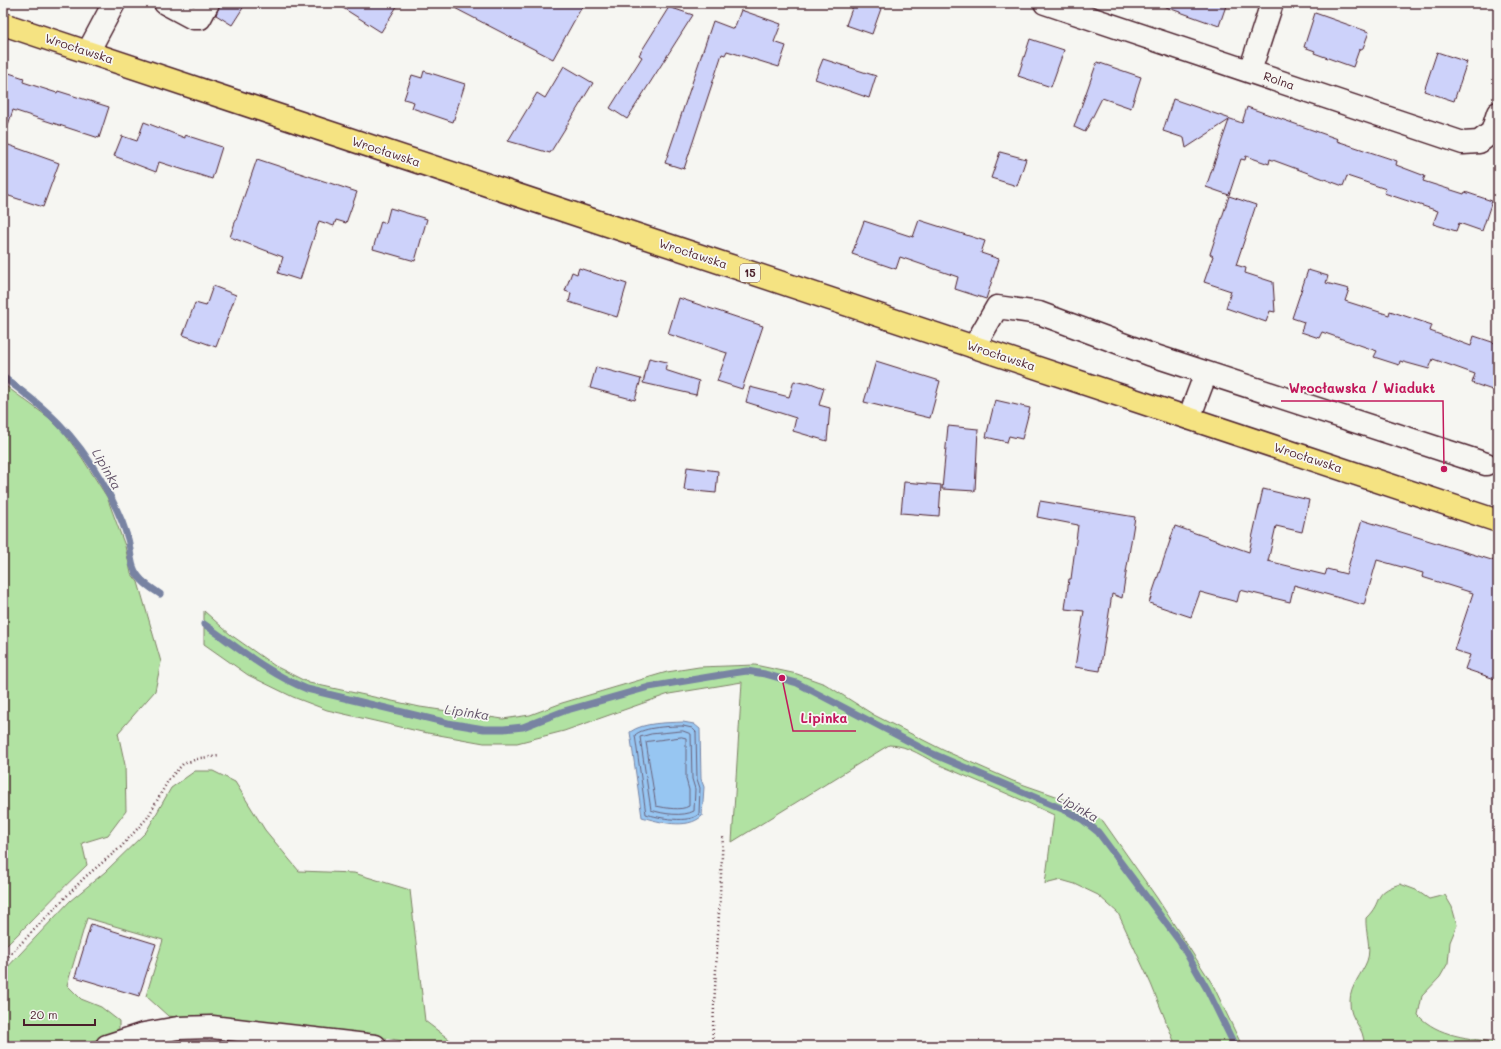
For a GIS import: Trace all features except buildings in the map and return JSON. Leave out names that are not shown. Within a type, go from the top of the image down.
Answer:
[{"type":"main road","name":"Wrocławska","points":[[3,24],[1498,520]]},
{"type":"street","points":[[88,52],[114,3]]},
{"type":"street","points":[[165,3],[193,18],[200,18],[208,3]]},
{"type":"street","name":"Rolna","points":[[1045,3],[1462,143],[1480,142],[1492,132],[1498,113]]},
{"type":"street","points":[[1250,71],[1272,3]]},
{"type":"street","points":[[974,347],[996,307],[1039,313],[1149,354],[1486,464]]},
{"type":"street","points":[[1189,418],[1206,373]]},
{"type":"street","points":[[107,1046],[151,1033],[178,1028],[212,1027],[375,1046]]},
{"type":"path","points":[[3,962],[85,877],[121,847],[148,817],[169,779],[184,764],[200,758],[220,756]]},
{"type":"path","points":[[712,1046],[723,836]]},
{"type":"green space","points":[[3,384],[48,417],[64,433],[81,456],[107,497],[125,546],[131,573],[138,582],[161,662],[155,691],[118,733],[125,765],[126,811],[108,835],[82,843],[87,865],[3,949]]},
{"type":"green space","points":[[204,611],[231,635],[275,666],[309,683],[420,707],[503,719],[530,715],[562,703],[667,672],[699,667],[755,665],[797,674],[825,684],[874,715],[943,750],[1013,781],[1056,796],[1083,808],[1103,821],[1157,898],[1213,985],[1242,1046],[1176,1046],[1151,984],[1118,913],[1098,895],[1075,884],[1061,880],[1045,884],[1054,815],[942,766],[903,747],[889,745],[732,842],[742,682],[669,694],[564,731],[517,743],[484,743],[422,732],[327,710],[293,697],[248,675],[204,644]]},
{"type":"green space","points":[[195,771],[213,771],[235,782],[265,830],[299,871],[354,873],[410,890],[425,1021],[458,1046],[419,1046],[410,1042],[372,1036],[314,1030],[250,1020],[197,1019],[168,1016],[146,996],[163,940],[87,918],[67,985],[81,999],[101,1007],[119,1021],[119,1029],[96,1040],[80,1043],[47,1046],[3,1046],[3,972],[70,901],[105,872],[146,832],[171,788]]},
{"type":"green space","points":[[1400,884],[1416,890],[1429,899],[1445,895],[1452,907],[1457,925],[1450,942],[1448,963],[1440,977],[1422,996],[1418,1015],[1435,1028],[1445,1032],[1466,1038],[1498,1043],[1498,1046],[1364,1046],[1362,1033],[1350,1008],[1350,1001],[1352,990],[1365,966],[1369,951],[1366,918],[1375,907],[1381,894],[1391,887]]},
{"type":"water","points":[[683,722],[694,724],[700,729],[701,779],[704,787],[702,816],[689,823],[681,824],[664,823],[642,817],[630,732],[642,726]]},
{"type":"waterway","name":"Lipinka","points":[[3,377],[46,411],[70,435],[91,463],[109,494],[123,524],[128,539],[132,564],[137,575],[149,587],[160,594]]},
{"type":"waterway","name":"Lipinka","points":[[204,624],[266,668],[307,689],[448,723],[484,729],[523,727],[564,711],[649,687],[733,673],[747,671],[765,674],[797,683],[931,753],[1067,811],[1083,820],[1098,832],[1180,942],[1207,989],[1235,1046]]},
{"type":"place","name":"Wrocławska / Wiadukt","points":[[1444,469]]},
{"type":"place","name":"Lipinka","points":[[782,678]]}]
